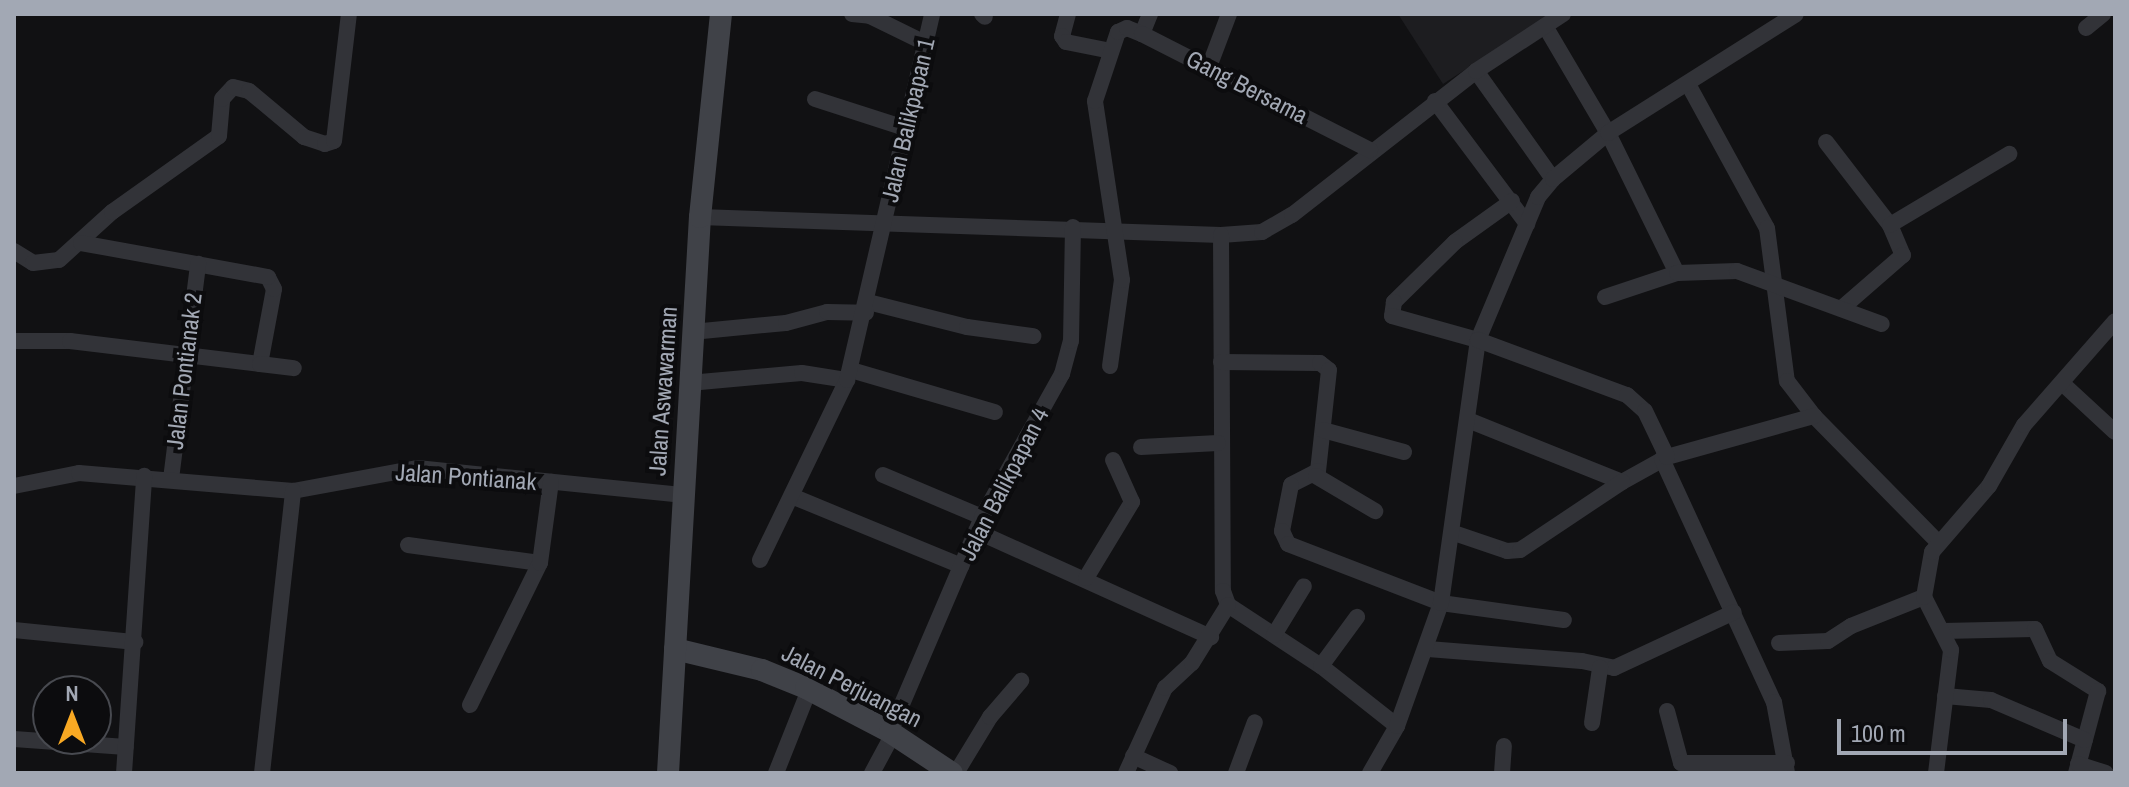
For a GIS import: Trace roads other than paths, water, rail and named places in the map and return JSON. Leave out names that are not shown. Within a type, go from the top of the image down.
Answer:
[{"type":"street","points":[[14,251],[33,263],[48,263],[81,243],[112,212],[219,136],[226,91],[242,87],[304,137],[325,144],[334,141],[349,14]]},
{"type":"street","name":"Jalan Aswawarman","points":[[668,773],[700,217],[721,14]]},
{"type":"street","points":[[852,14],[870,16],[925,43]]},
{"type":"street","name":"Jalan Balikpapan 1","points":[[760,560],[794,497],[849,375],[867,308],[932,14]]},
{"type":"street","points":[[1068,14],[1062,36],[1066,42],[1111,51],[1095,118],[1118,228],[1122,292],[1110,366]]},
{"type":"street","points":[[1142,34],[1150,14]]},
{"type":"street","points":[[1209,67],[1229,14]]},
{"type":"street","points":[[700,217],[884,225],[1118,228],[1221,235],[1262,232],[1277,224],[1476,71],[1563,14]]},
{"type":"street","points":[[1376,771],[1428,649],[1441,603],[1454,533],[1478,340],[1538,197],[1553,179],[1608,133],[1796,14]]},
{"type":"street","points":[[2086,28],[2103,14]]},
{"type":"street","points":[[1545,26],[1608,133],[1677,273]]},
{"type":"street","name":"Gang Bersama","points":[[1111,51],[1123,28],[1142,34],[1370,150]]},
{"type":"street","points":[[1476,71],[1553,179]]},
{"type":"street","points":[[1688,84],[1759,207],[1778,282],[1783,371],[1814,416],[1938,542]]},
{"type":"street","points":[[815,99],[905,128]]},
{"type":"street","points":[[1435,101],[1527,224]]},
{"type":"street","points":[[1826,142],[1890,225],[1901,259],[1842,308]]},
{"type":"street","points":[[1890,225],[2009,154]]},
{"type":"street","points":[[1512,201],[1464,233],[1391,306],[1396,319],[1478,340],[1627,395],[1645,411],[1671,456],[1774,702],[1787,768],[1681,763],[1667,711]]},
{"type":"street","name":"Jalan Balikpapan 4","points":[[872,773],[892,733],[979,524],[1068,357],[1073,227]]},
{"type":"street","points":[[1126,773],[1165,688],[1211,637],[1228,605],[1219,569],[1221,235]]},
{"type":"street","points":[[81,243],[268,277],[272,282],[260,364]]},
{"type":"street","name":"Jalan Pontianak 2","points":[[171,479],[184,355],[198,264]]},
{"type":"street","points":[[1605,297],[1677,273],[1737,271],[1778,282],[1882,324]]},
{"type":"street","points":[[692,332],[786,323],[827,312],[867,308],[1033,336]]},
{"type":"street","points":[[1936,773],[1951,650],[1924,597],[1928,563],[1938,542],[1989,486],[2016,437],[2115,321]]},
{"type":"street","points":[[14,341],[70,341],[294,368]]},
{"type":"street","points":[[1221,362],[1325,364],[1330,374],[1316,476]]},
{"type":"street","points":[[689,383],[802,373],[849,375],[995,412]]},
{"type":"street","points":[[2062,383],[2115,432]]},
{"type":"street","points":[[1454,533],[1507,551],[1520,550],[1622,482],[1671,456],[1814,416]]},
{"type":"street","points":[[1468,420],[1622,482]]},
{"type":"street","points":[[1323,430],[1404,452]]},
{"type":"street","points":[[1141,447],[1218,443]]},
{"type":"street","points":[[1086,578],[1132,502],[1113,460]]},
{"type":"street","name":"Jalan Pontianak","points":[[14,486],[79,473],[144,476],[293,491],[417,468],[682,495]]},
{"type":"street","points":[[883,475],[1086,578],[1211,637]]},
{"type":"street","points":[[124,773],[144,476]]},
{"type":"street","points":[[1316,476],[1375,511]]},
{"type":"street","points":[[1316,476],[1291,485],[1282,531],[1288,544],[1441,603],[1564,620]]},
{"type":"street","points":[[470,705],[540,563],[551,482]]},
{"type":"street","points":[[262,773],[293,491]]},
{"type":"street","points":[[794,497],[961,566]]},
{"type":"street","points":[[408,545],[540,563]]},
{"type":"street","points":[[1274,635],[1304,586]]},
{"type":"street","points":[[1779,643],[1828,641],[1851,626],[1924,597]]},
{"type":"street","points":[[1228,605],[1321,666],[1397,726]]},
{"type":"street","points":[[1428,649],[1582,661],[1600,668],[1627,663],[1734,612]]},
{"type":"street","points":[[1321,666],[1357,617]]},
{"type":"street","points":[[14,630],[135,642]]},
{"type":"street","points":[[1943,631],[2037,630],[2050,661],[2098,691],[2077,768],[2106,773]]},
{"type":"street","name":"Jalan Perjuangan","points":[[675,649],[762,670],[809,690],[892,733],[954,773]]},
{"type":"street","points":[[1592,723],[1600,668]]},
{"type":"street","points":[[954,773],[990,717],[1021,681]]},
{"type":"street","points":[[776,773],[809,690]]},
{"type":"street","points":[[1945,696],[1991,700],[2085,740]]},
{"type":"street","points":[[1236,773],[1255,722]]},
{"type":"street","points":[[14,739],[126,747]]},
{"type":"street","points":[[1502,773],[1504,746]]},
{"type":"street","points":[[1133,756],[1170,773]]}]
